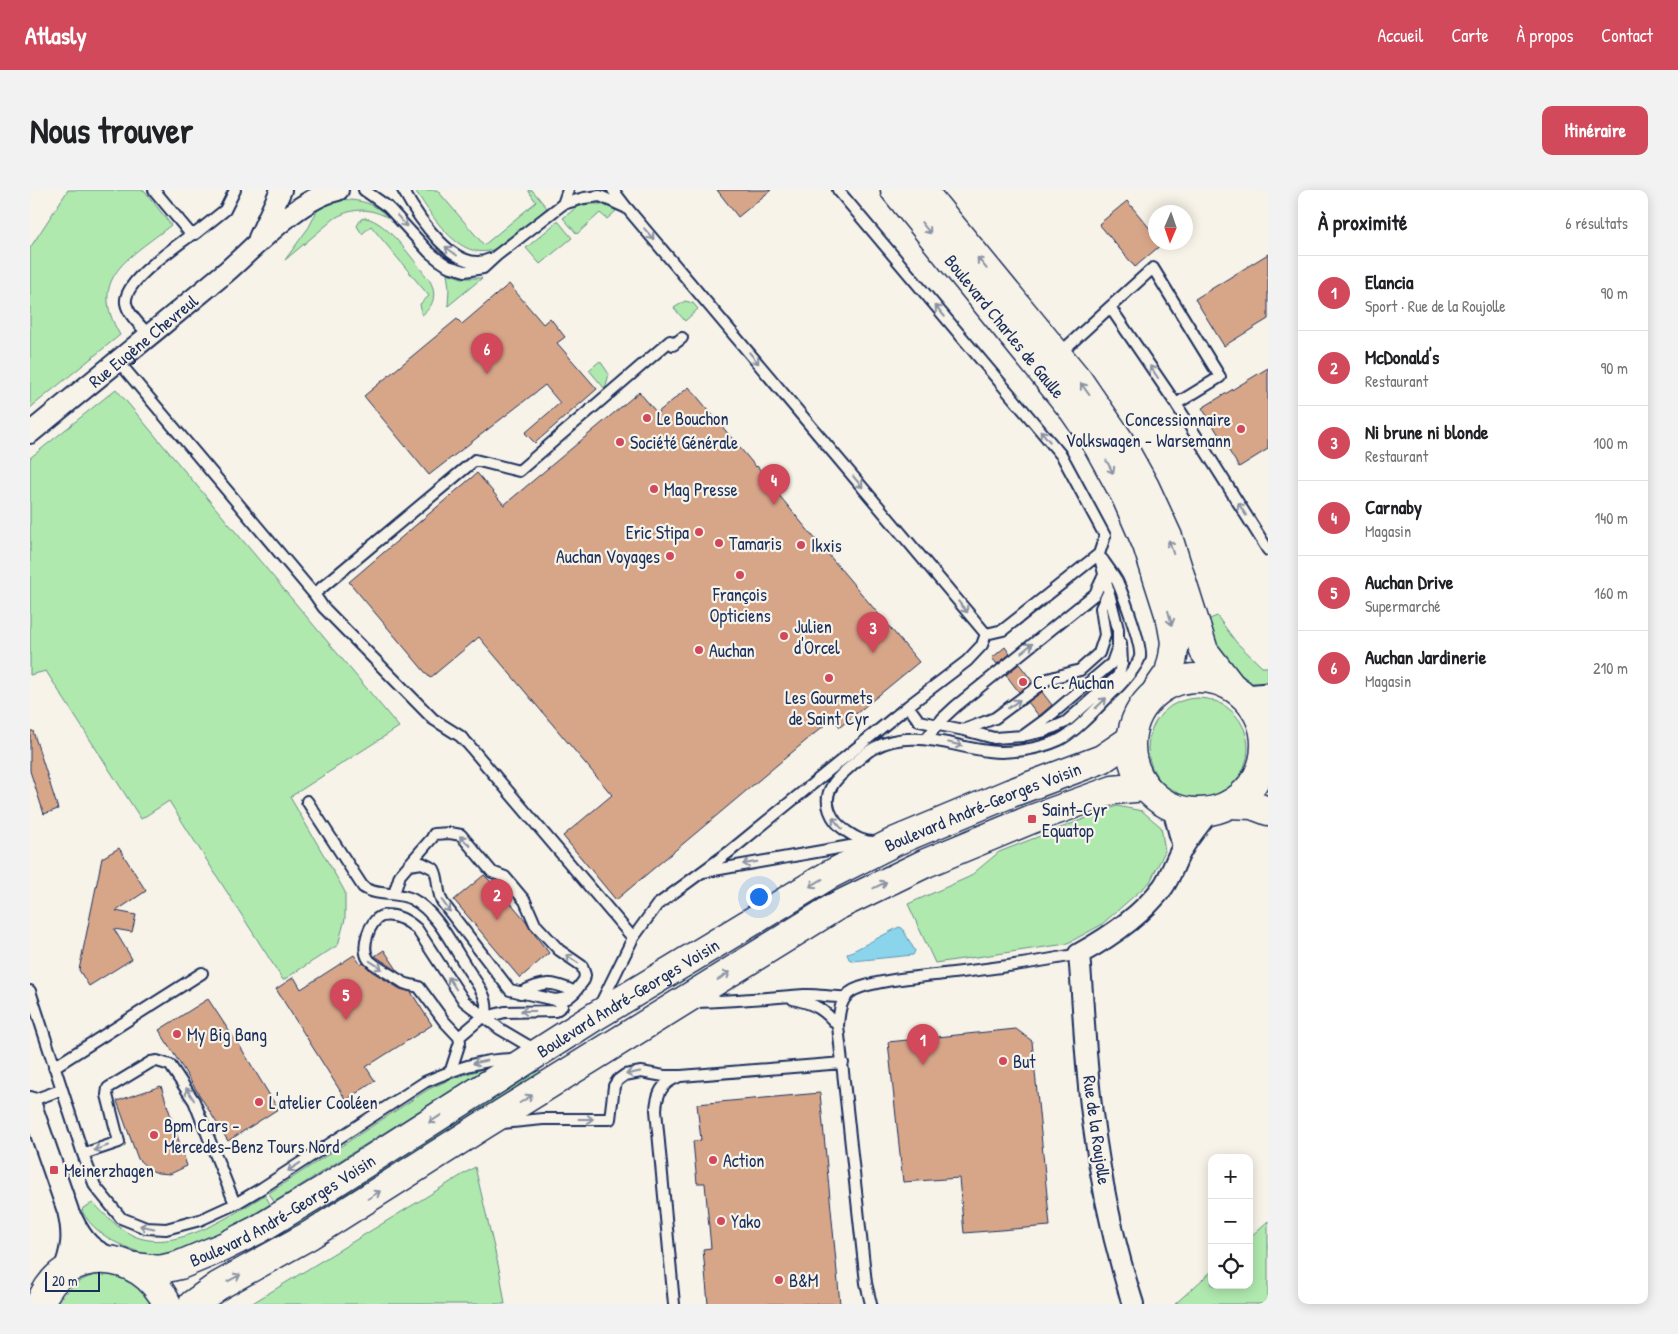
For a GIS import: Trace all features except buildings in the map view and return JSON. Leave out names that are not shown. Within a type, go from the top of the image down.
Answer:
[{"type":"main road","name":"Boulevard Charles de Gaulle","points":[[895,190],[1074,411],[1098,446],[1126,497],[1147,546],[1174,632],[1174,657],[1168,674],[1158,690]]},
{"type":"main road","name":"Boulevard Charles de Gaulle","points":[[922,190],[1100,410],[1145,487],[1168,537],[1204,651],[1248,693]]},
{"type":"main road","points":[[1219,808],[1244,794],[1266,765],[1266,726],[1248,693],[1213,679],[1194,677],[1179,680],[1158,690],[1144,704],[1134,721],[1130,740],[1131,757],[1136,773],[1145,787],[1158,799],[1174,808],[1191,812],[1252,805],[1268,811]]},
{"type":"main road","name":"Boulevard André-Georges Voisin","points":[[62,1273],[79,1264],[98,1260],[159,1270],[180,1265],[223,1247],[259,1229],[304,1202],[594,1017],[829,875],[896,841],[1011,793],[1102,759],[1130,740]]},
{"type":"main road","name":"Boulevard André-Georges Voisin","points":[[193,1304],[218,1286],[310,1235],[835,907],[926,862],[1032,819],[1113,790],[1145,787]]},
{"type":"main road","points":[[126,1264],[151,1279],[167,1304]]},
{"type":"main road","points":[[40,1302],[54,1281],[62,1273]]},
{"type":"street","points":[[255,246],[281,190]]},
{"type":"street","name":"Rue Eugène Chevreul","points":[[255,246],[301,190]]},
{"type":"street","name":"Rue Eugène Chevreul","points":[[30,434],[302,206],[318,196],[338,190]]},
{"type":"street","points":[[1174,808],[1183,847]]},
{"type":"street","points":[[1080,954],[1102,941],[1149,903],[1164,886],[1183,847],[1219,808]]},
{"type":"street","name":"Rue de la Roujolle","points":[[1080,954],[1094,1129],[1112,1224],[1133,1304]]},
{"type":"street","points":[[30,1101],[68,1211],[72,1228],[69,1258],[62,1273]]},
{"type":"street","points":[[68,1211],[80,1235],[89,1246],[99,1253],[126,1264]]},
{"type":"lane","points":[[154,190],[192,234]]},
{"type":"lane","points":[[149,335],[131,313],[126,303],[128,293],[142,275],[224,210],[235,190]]},
{"type":"lane","points":[[364,190],[388,206],[429,252],[448,266],[464,271],[483,268],[563,204],[600,196],[627,208]]},
{"type":"lane","points":[[403,190],[418,215],[446,248],[455,255],[474,262],[486,261],[496,256]]},
{"type":"lane","points":[[563,204],[568,190]]},
{"type":"lane","points":[[613,190],[986,634]]},
{"type":"lane","points":[[838,190],[1062,456],[1104,536],[1099,554],[1123,649],[1122,664],[1118,676],[1066,722],[1045,731],[1023,736],[994,738],[919,721],[908,706]]},
{"type":"lane","points":[[1057,355],[1153,268],[1220,377],[1176,404]]},
{"type":"lane","points":[[1110,307],[1176,404],[1268,550]]},
{"type":"lane","points":[[314,594],[475,460],[519,471],[670,341],[673,345],[682,338]]},
{"type":"lane","points":[[118,361],[323,607],[433,719],[460,736],[468,744],[633,938]]},
{"type":"lane","points":[[986,634],[1003,630],[1099,554]]},
{"type":"lane","points":[[867,843],[844,830],[832,817],[828,798],[833,784],[842,773],[874,748],[898,740],[926,739],[990,751],[1014,751],[1050,744],[1068,735],[1124,682],[1140,657],[1138,640],[1116,581],[1099,554]]},
{"type":"lane","points":[[926,739],[942,718],[1095,594],[1104,575]]},
{"type":"lane","points":[[964,730],[995,718],[1048,679],[1080,670],[1098,653],[1105,635],[1101,608],[1109,591]]},
{"type":"lane","points":[[1023,736],[1045,720],[1112,663],[1118,646],[1118,629]]},
{"type":"lane","points":[[594,1017],[633,938],[657,905],[729,852],[908,706],[967,661],[982,645],[986,634]]},
{"type":"lane","points":[[307,800],[363,887],[368,891],[394,894],[411,899],[438,923],[483,993],[487,1008],[486,1017]]},
{"type":"lane","points":[[394,894],[397,882],[409,864],[434,834],[450,833],[461,836],[492,872],[505,877],[525,902],[535,924],[559,950],[582,966],[585,975],[584,980],[575,992],[563,1000],[514,992],[506,985],[444,903],[438,892],[438,877],[434,869],[422,863],[409,864]]},
{"type":"lane","points":[[699,873],[867,843],[896,841]]},
{"type":"lane","points":[[459,1037],[444,1021],[419,987],[406,984],[369,960],[364,951],[365,942],[371,927],[379,918],[387,916],[404,919],[417,929],[464,1001],[500,1029],[527,1045],[535,1055]]},
{"type":"lane","points":[[871,1304],[866,1282],[838,1026],[839,1010],[846,997],[853,991],[867,986],[896,980],[1029,964],[1080,954]]},
{"type":"lane","points":[[54,1067],[202,973]]},
{"type":"lane","points":[[520,992],[534,986],[552,983],[575,992]]},
{"type":"lane","points":[[30,991],[61,1090],[96,1186],[121,1218],[146,1228],[166,1230],[200,1220],[234,1204],[262,1188],[425,1082],[451,1070],[498,1058],[535,1055]]},
{"type":"lane","points":[[683,1001],[715,1002],[806,994],[835,998],[846,997]]},
{"type":"lane","points":[[787,997],[812,1003],[828,1014],[838,1026]]},
{"type":"lane","points":[[451,1070],[459,1037],[478,1020],[505,1012],[555,1011],[562,1006],[563,1000]]},
{"type":"lane","points":[[83,1154],[119,1142],[107,1095],[108,1088],[151,1062],[163,1063],[174,1070],[194,1101],[234,1204]]},
{"type":"lane","points":[[485,1124],[543,1119],[610,1119],[614,1086],[618,1080],[625,1075],[642,1072],[664,1076],[682,1076],[843,1063]]},
{"type":"lane","points":[[674,1304],[657,1104],[659,1091],[662,1086],[668,1081],[682,1076]]},
{"type":"lane","points":[[30,1101],[61,1090]]},
{"type":"green space","points":[[68,190],[144,190],[171,225],[128,259],[117,271],[110,283],[108,298],[111,315],[120,335],[30,408],[30,248]]},
{"type":"green space","points":[[415,190],[437,190],[484,245],[536,202],[528,190],[532,190],[547,208],[518,234],[499,247],[485,251],[473,250],[461,245],[439,225]]},
{"type":"green space","points":[[339,199],[354,200],[372,205],[389,218],[375,212],[362,210],[342,214],[285,260],[309,227],[318,209],[326,203]]},
{"type":"green space","points":[[588,204],[607,205],[616,211],[607,219],[600,213],[577,234],[563,218],[577,207]]},
{"type":"green space","points":[[365,218],[374,221],[392,234],[430,281],[434,295],[433,300],[432,304],[422,315],[420,304],[429,296],[371,226],[362,234],[357,226],[361,219]]},
{"type":"green space","points":[[558,221],[572,238],[540,264],[526,248]]},
{"type":"green space","points":[[447,273],[462,278],[482,278],[448,306],[449,288]]},
{"type":"green space","points":[[685,301],[693,303],[698,309],[685,321],[674,308]]},
{"type":"green space","points":[[600,361],[609,374],[605,389],[589,370]]},
{"type":"green space","points":[[116,389],[399,727],[290,797],[345,892],[345,919],[338,945],[283,980],[169,801],[141,819],[46,671],[30,675],[30,458]]},
{"type":"green space","points":[[1217,616],[1236,642],[1262,667],[1268,667],[1268,689],[1242,683],[1225,667],[1214,646],[1205,621]]},
{"type":"green space","points":[[1198,698],[1217,702],[1234,712],[1244,729],[1248,748],[1244,767],[1234,784],[1217,794],[1198,798],[1179,794],[1162,784],[1152,767],[1148,748],[1152,729],[1162,712],[1179,702]]},
{"type":"green space","points":[[1117,806],[1142,811],[1161,827],[1165,851],[1150,882],[1101,925],[1066,944],[935,963],[908,904],[969,877],[999,852]]},
{"type":"green space","points":[[537,1067],[542,1076],[247,1258],[243,1249]]},
{"type":"green space","points":[[483,1069],[274,1202],[269,1193],[429,1089],[451,1079]]},
{"type":"green space","points":[[475,1167],[500,1273],[505,1304],[251,1304]]},
{"type":"green space","points":[[265,1195],[270,1204],[246,1219],[201,1242],[172,1253],[159,1255],[138,1252],[113,1241],[93,1226],[82,1211],[83,1208],[93,1203],[126,1232],[148,1240],[165,1240],[183,1237],[201,1230]]},
{"type":"green space","points":[[1268,1221],[1268,1304],[1175,1304],[1208,1275],[1208,1289],[1253,1289],[1253,1234]]},
{"type":"green space","points":[[103,1274],[120,1276],[132,1282],[153,1304],[58,1304],[77,1283],[89,1277]]},
{"type":"water","points":[[899,927],[902,928],[915,951],[913,955],[853,961],[849,959],[847,954]]},
{"type":"waterway","points":[[1094,1192],[1097,1207]]},
{"type":"place","name":"Auchan Jardinerie","points":[[487,374]]},
{"type":"place","name":"Le Bouchon","points":[[647,418]]},
{"type":"place","name":"Concessionnaire Volkswagen - Warsemann","points":[[1241,429]]},
{"type":"place","name":"Société Générale","points":[[620,442]]},
{"type":"place","name":"Mag Presse","points":[[654,489]]},
{"type":"place","name":"Carnaby","points":[[774,505]]},
{"type":"place","name":"Eric Stipa","points":[[699,532]]},
{"type":"place","name":"Tamaris","points":[[719,543]]},
{"type":"place","name":"Ikxis","points":[[801,545]]},
{"type":"place","name":"Auchan Voyages","points":[[670,556]]},
{"type":"place","name":"François Opticiens","points":[[740,575]]},
{"type":"place","name":"Julien d'Orcel","points":[[784,636]]},
{"type":"place","name":"Auchan","points":[[699,650]]},
{"type":"place","name":"Ni brune ni blonde","points":[[873,653]]},
{"type":"place","name":"Les Gourmets de Saint Cyr","points":[[829,678]]},
{"type":"place","name":"C. C. Auchan","points":[[1023,682]]},
{"type":"place","name":"Saint-Cyr Equatop","points":[[1032,819]]},
{"type":"place","name":"McDonald's","points":[[497,920]]},
{"type":"place","name":"Auchan Drive","points":[[346,1020]]},
{"type":"place","name":"My Big Bang","points":[[177,1034]]},
{"type":"place","name":"But","points":[[1003,1061]]},
{"type":"place","name":"Elancia","points":[[923,1065]]},
{"type":"place","name":"L'atelier Cooléen","points":[[259,1102]]},
{"type":"place","name":"Bpm Cars - Mercedes-Benz Tours Nord","points":[[154,1135]]},
{"type":"place","name":"Action","points":[[713,1160]]},
{"type":"place","name":"Meinerzhagen","points":[[54,1170]]},
{"type":"place","name":"Yako","points":[[721,1221]]},
{"type":"place","name":"B&M","points":[[779,1280]]}]
